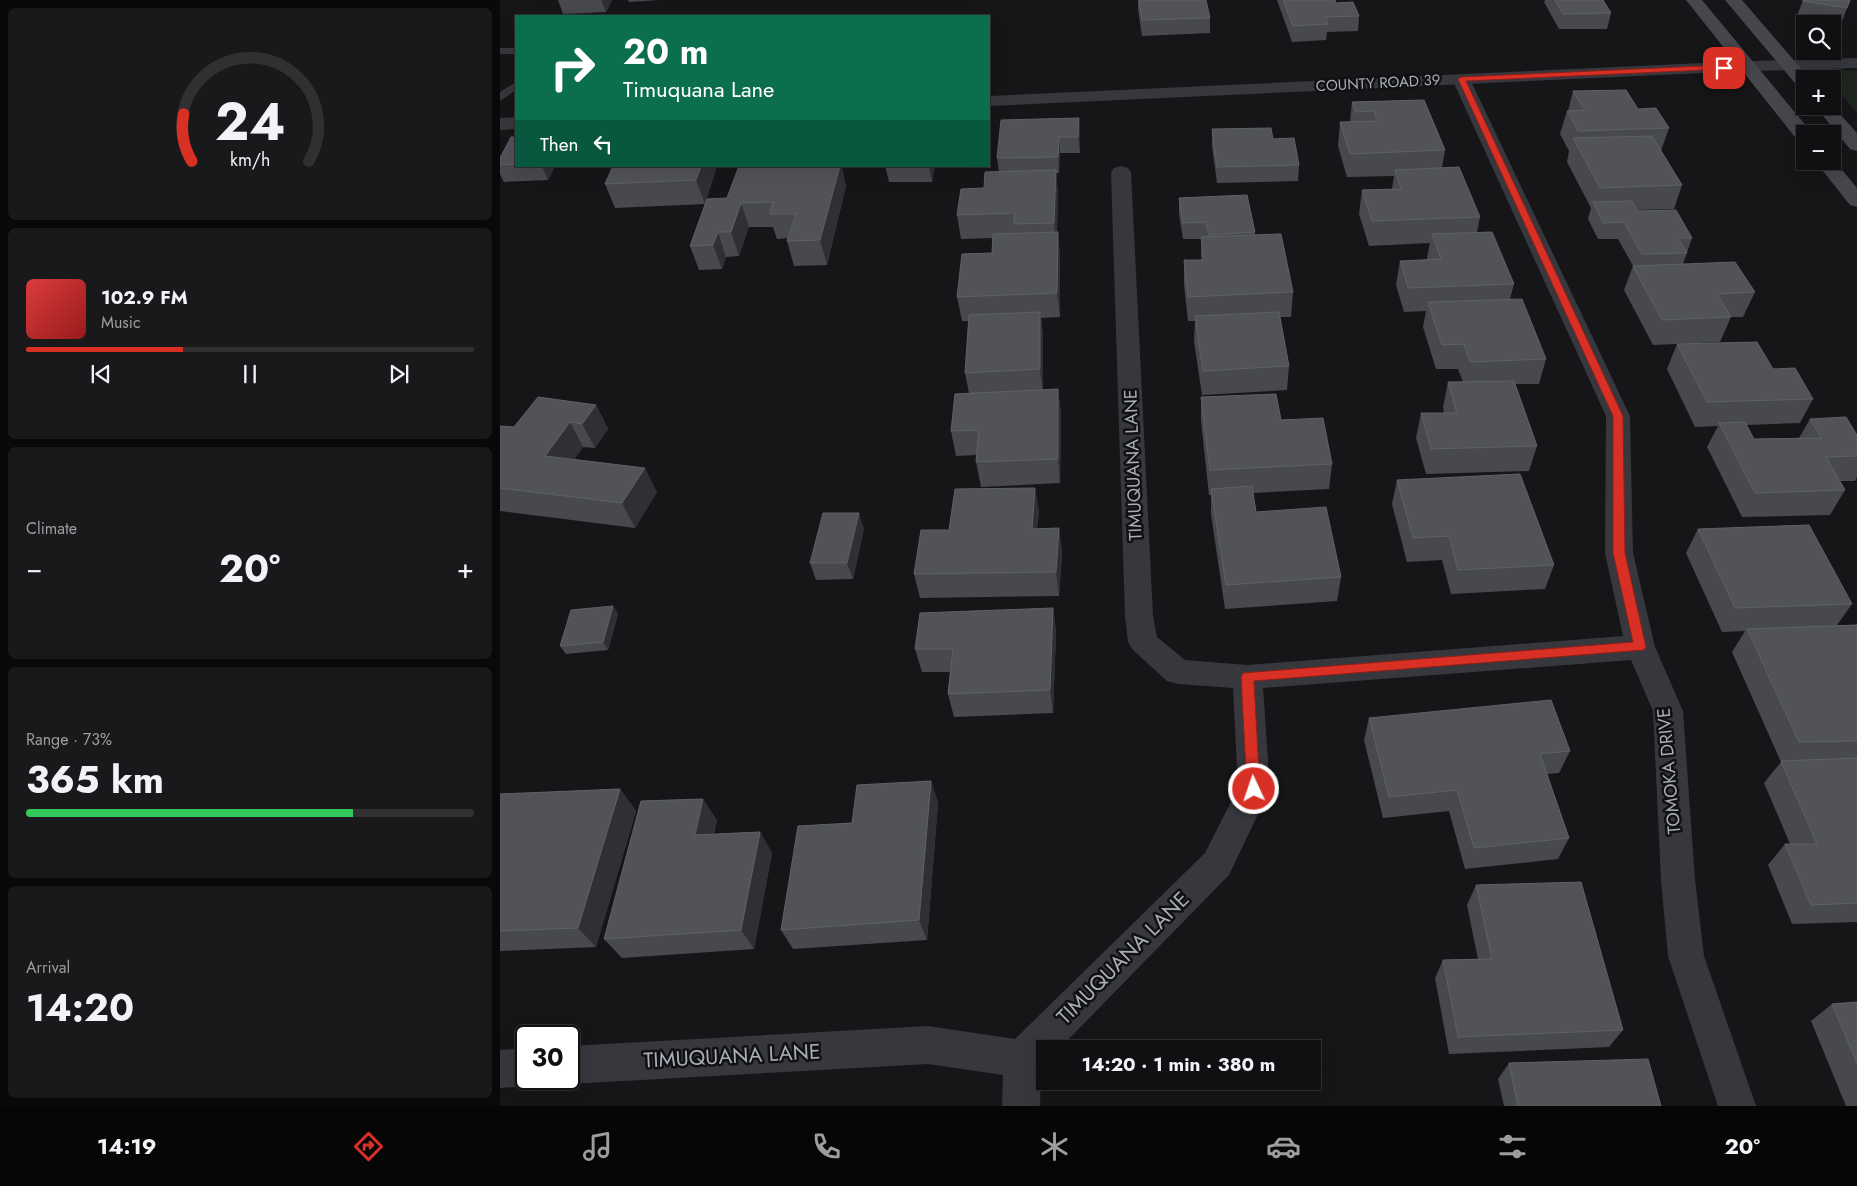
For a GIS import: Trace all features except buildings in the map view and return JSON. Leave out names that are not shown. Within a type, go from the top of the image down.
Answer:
[{"type":"main road","points":[[1694,0],[1796,126]]},
{"type":"main road","points":[[1733,0],[1796,74]]},
{"type":"main road","points":[[1832,115],[1857,145]]},
{"type":"main road","points":[[1832,170],[1857,201]]},
{"type":"street","name":"COUNTY ROAD 39","points":[[990,101],[1748,66],[1857,63]]},
{"type":"street","name":"TOMOKA DRIVE","points":[[1461,79],[1618,416],[1619,553],[1640,647],[1668,711],[1678,880],[1686,956],[1737,1106]]},
{"type":"street","points":[[500,124],[515,123]]},
{"type":"street","name":"TIMUQUANA LANE","points":[[1121,172],[1139,616],[1143,642],[1178,672],[1247,677],[1640,647]]},
{"type":"street","name":"TIMUQUANA LANE","points":[[580,1064],[928,1044],[1022,1059],[1217,864],[1254,789],[1247,677]]},
{"type":"street","points":[[1021,1106],[1022,1059]]},
{"type":"street","points":[[500,1069],[515,1068]]},
{"type":"lane","points":[[500,51],[515,51]]},
{"type":"lane","points":[[500,98],[515,86]]},
{"type":"shaded area","points":[[1841,70],[1857,70],[1857,113],[1841,94]]},
{"type":"route","points":[[1254,789],[1247,677],[1640,647],[1619,553],[1618,416],[1461,79],[1724,68]]}]
